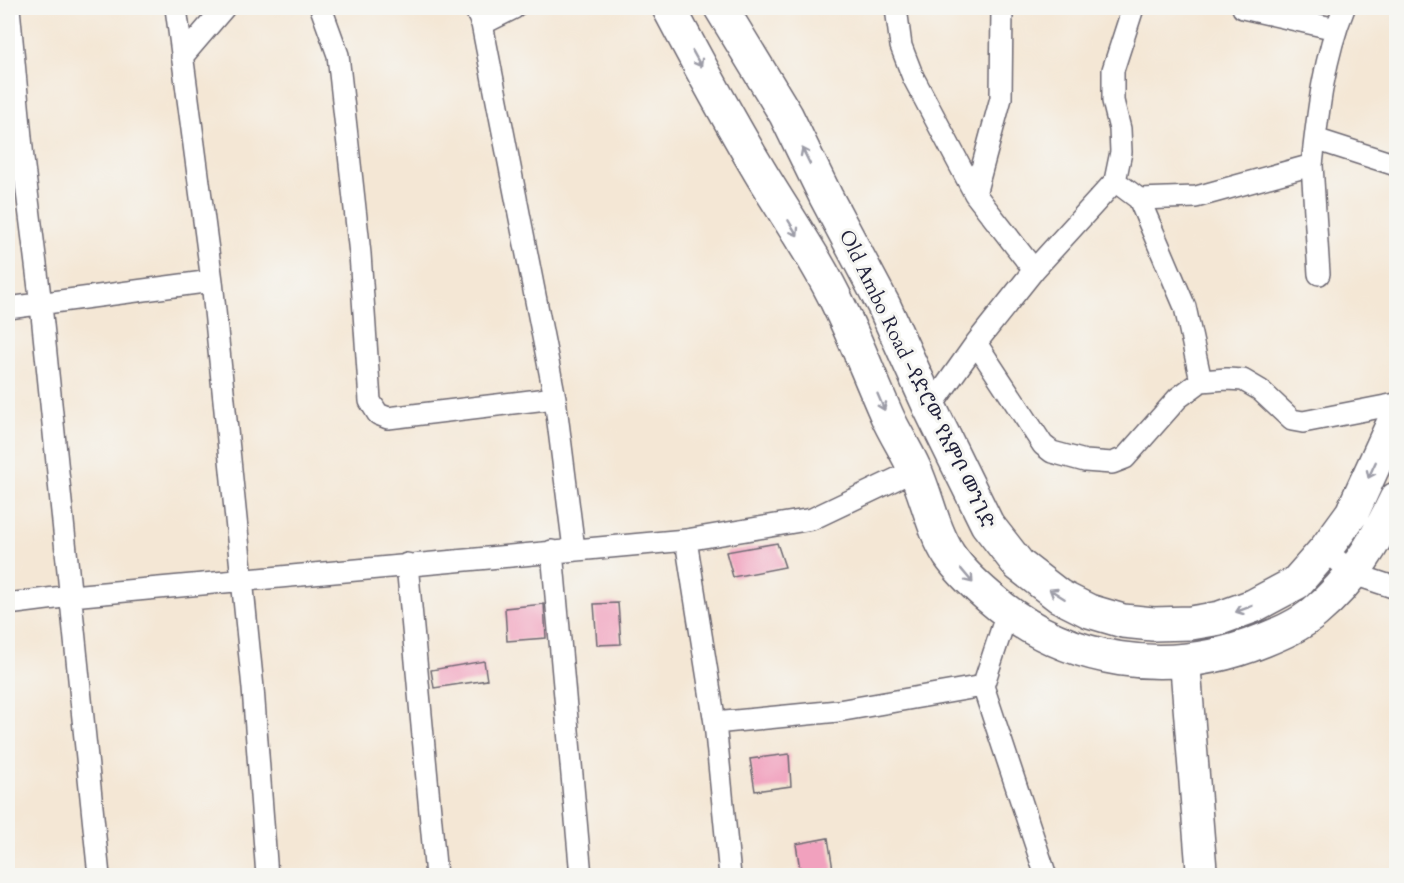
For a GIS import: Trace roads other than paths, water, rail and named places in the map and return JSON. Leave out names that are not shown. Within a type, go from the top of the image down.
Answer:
[{"type":"main road","name":"Old Ambo Road -የድሮው የአምቦ መንገድ","points":[[669,8],[738,135],[822,273],[888,418],[915,470],[936,529],[950,555],[974,584],[1007,613],[1037,631],[1073,648],[1109,658],[1154,663],[1185,662],[1235,652],[1282,633],[1314,613],[1354,574],[1378,535],[1396,499]]},
{"type":"main road","name":"Old Ambo Road -የድሮው የአምቦ መንገድ","points":[[721,8],[786,115],[826,197],[884,306],[930,408],[987,524],[1018,565],[1059,596],[1089,611],[1123,621],[1152,624],[1191,623],[1220,618],[1253,606],[1296,583],[1325,550],[1352,513],[1396,417]]},
{"type":"main road","points":[[1185,662],[1202,876]]},
{"type":"street","points":[[9,8],[16,160],[41,305],[99,876]]},
{"type":"street","points":[[176,8],[212,281],[253,688],[267,876]]},
{"type":"street","points":[[182,57],[224,8]]},
{"type":"street","points":[[321,8],[338,55],[360,254],[370,401],[378,414],[388,418],[555,398]]},
{"type":"street","points":[[514,8],[479,16],[555,398],[574,549]]},
{"type":"street","points":[[896,8],[901,46],[913,77],[975,194],[1034,270]]},
{"type":"street","points":[[975,194],[1000,98],[1002,8]]},
{"type":"street","points":[[930,408],[976,343],[1034,270],[1115,181],[1121,152],[1120,129],[1113,101],[1113,70],[1132,8]]},
{"type":"street","points":[[1243,8],[1336,29]]},
{"type":"street","points":[[1319,274],[1312,165],[1328,53],[1344,8]]},
{"type":"street","points":[[1315,139],[1396,165]]},
{"type":"street","points":[[1139,199],[1196,197],[1312,165]]},
{"type":"street","points":[[1115,181],[1139,199],[1185,307],[1201,381]]},
{"type":"street","points":[[8,308],[212,281]]},
{"type":"street","points":[[976,343],[1043,445],[1052,452],[1085,461],[1112,463],[1125,458],[1178,398],[1201,381],[1243,380],[1260,390],[1292,420],[1303,422],[1396,404]]},
{"type":"street","points":[[8,604],[406,564],[686,540],[813,519],[915,470]]},
{"type":"street","points":[[686,540],[715,723],[730,876]]},
{"type":"street","points":[[1325,550],[1354,574],[1396,588]]},
{"type":"street","points":[[552,551],[581,876]]},
{"type":"street","points":[[406,564],[436,876]]},
{"type":"street","points":[[1007,613],[983,686],[1046,876]]},
{"type":"street","points":[[715,723],[838,711],[983,686]]}]
